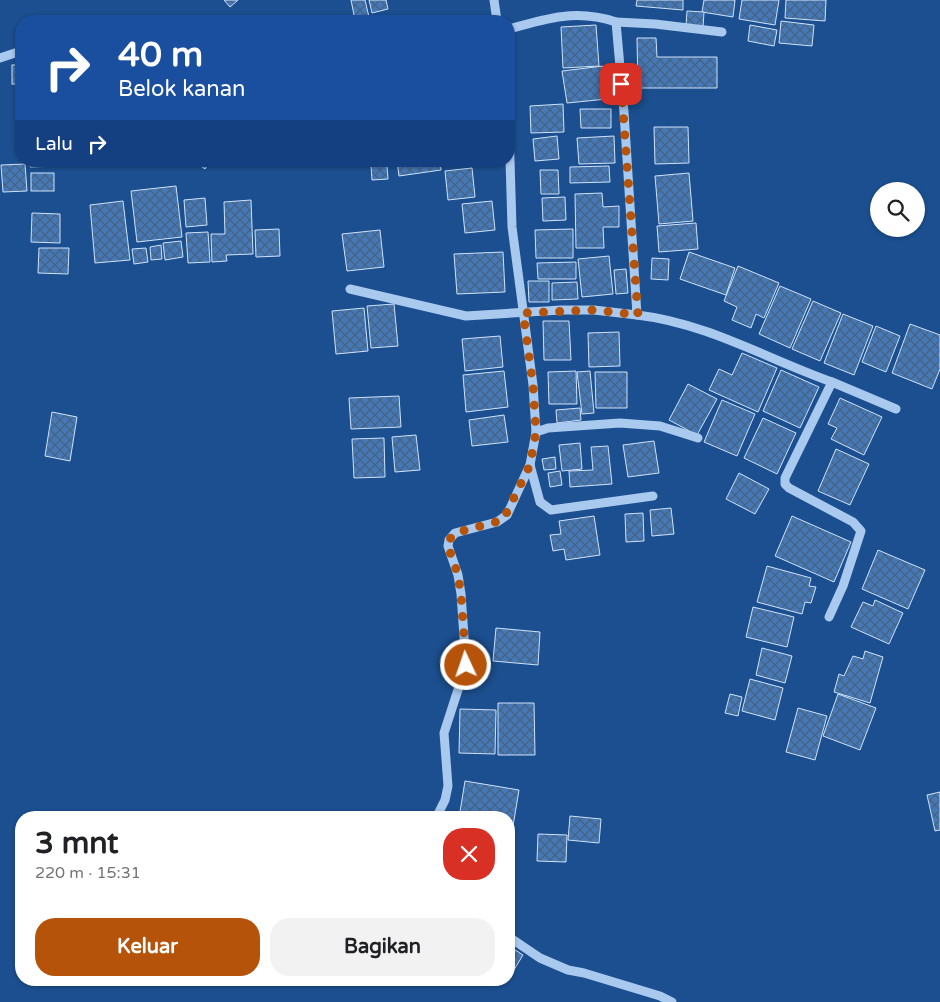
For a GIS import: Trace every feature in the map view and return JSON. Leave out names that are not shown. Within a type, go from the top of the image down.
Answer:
[{"type":"street","points":[[494,0],[495,15]]},
{"type":"street","points":[[515,27],[553,16],[596,16],[616,22],[655,24],[722,32]]},
{"type":"street","points":[[616,22],[638,315]]},
{"type":"street","points":[[0,58],[15,52]]},
{"type":"street","points":[[440,811],[445,800],[448,786],[444,733],[466,665],[461,594],[458,575],[448,546],[449,540],[455,533],[503,520],[530,465],[536,432],[533,385],[512,227],[510,167]]},
{"type":"street","points":[[350,289],[466,316],[594,310],[662,318],[718,334],[896,409]]},
{"type":"street","points":[[829,617],[844,586],[861,531],[854,522],[784,484],[785,478],[832,382]]},
{"type":"street","points":[[536,432],[548,428],[620,423],[660,426],[698,438]]},
{"type":"street","points":[[530,465],[540,502],[551,510],[653,496]]},
{"type":"street","points":[[515,941],[540,958],[568,970],[660,996],[672,1002]]},
{"type":"building","points":[[224,0],[238,0],[230,7]]},
{"type":"building","points":[[351,0],[365,0],[369,15],[354,15]]},
{"type":"building","points":[[369,0],[386,0],[388,9],[372,13]]},
{"type":"building","points":[[637,0],[683,0],[683,10],[636,6]]},
{"type":"building","points":[[704,0],[735,0],[733,17],[702,12]]},
{"type":"building","points":[[742,0],[779,0],[775,25],[739,19]]},
{"type":"building","points":[[786,0],[826,0],[825,21],[785,18]]},
{"type":"building","points":[[687,11],[704,12],[703,27],[686,25]]},
{"type":"building","points":[[781,21],[814,25],[812,46],[779,43]]},
{"type":"building","points":[[596,25],[599,66],[563,68],[561,27]]},
{"type":"building","points":[[750,25],[777,30],[774,46],[748,41]]},
{"type":"building","points":[[637,38],[656,38],[657,57],[717,57],[717,88],[638,88]]},
{"type":"building","points":[[12,65],[15,65],[15,84],[12,84]]},
{"type":"building","points":[[603,66],[607,99],[567,103],[562,71]]},
{"type":"building","points":[[563,104],[564,132],[531,133],[530,106]]},
{"type":"building","points":[[580,109],[611,109],[611,128],[581,128]]},
{"type":"building","points":[[654,127],[688,127],[689,163],[655,164]]},
{"type":"building","points":[[557,136],[559,159],[535,161],[533,139]]},
{"type":"building","points":[[614,136],[615,163],[579,164],[577,138]]},
{"type":"building","points":[[15,164],[15,167],[25,167],[27,191],[3,192],[1,165]]},
{"type":"building","points":[[609,166],[610,182],[570,183],[570,167]]},
{"type":"building","points":[[371,167],[387,167],[388,179],[372,180]]},
{"type":"building","points":[[398,167],[441,167],[441,170],[399,176]]},
{"type":"building","points":[[472,168],[475,197],[448,200],[445,171]]},
{"type":"building","points":[[540,170],[558,170],[559,194],[541,194]]},
{"type":"building","points":[[31,173],[54,173],[54,191],[31,191]]},
{"type":"building","points":[[689,173],[693,221],[659,224],[655,176]]},
{"type":"building","points":[[176,186],[182,237],[137,242],[131,191]]},
{"type":"building","points":[[602,193],[603,207],[619,206],[619,227],[603,227],[604,248],[576,248],[575,194]]},
{"type":"building","points":[[565,197],[566,220],[543,221],[542,198]]},
{"type":"building","points":[[205,198],[207,225],[186,227],[184,200]]},
{"type":"building","points":[[251,200],[253,254],[226,255],[227,261],[212,262],[211,234],[225,234],[224,202]]},
{"type":"building","points":[[123,201],[130,260],[95,263],[90,205]]},
{"type":"building","points":[[492,201],[495,230],[465,233],[462,204]]},
{"type":"building","points":[[32,213],[60,214],[60,243],[31,242]]},
{"type":"building","points":[[696,223],[698,249],[659,252],[657,226]]},
{"type":"building","points":[[279,229],[280,256],[256,257],[255,230]]},
{"type":"building","points":[[573,229],[573,258],[536,258],[535,230]]},
{"type":"building","points":[[380,230],[384,267],[347,271],[342,234]]},
{"type":"building","points":[[208,232],[210,262],[188,263],[186,233]]},
{"type":"building","points":[[181,241],[183,257],[165,260],[163,243]]},
{"type":"building","points":[[161,245],[162,259],[151,260],[150,247]]},
{"type":"building","points":[[39,248],[69,248],[68,274],[38,273]]},
{"type":"building","points":[[146,248],[148,262],[134,264],[132,249]]},
{"type":"building","points":[[503,252],[505,292],[457,294],[454,254]]},
{"type":"building","points":[[689,252],[735,268],[726,295],[680,279]]},
{"type":"building","points":[[609,256],[613,294],[582,297],[578,259]]},
{"type":"building","points":[[652,258],[669,259],[668,280],[651,279]]},
{"type":"building","points":[[576,262],[576,279],[538,279],[537,263]]},
{"type":"building","points":[[738,266],[779,283],[764,318],[756,314],[751,328],[732,320],[737,307],[724,301]]},
{"type":"building","points":[[626,269],[628,293],[616,294],[614,270]]},
{"type":"building","points":[[528,281],[549,281],[549,302],[529,302]]},
{"type":"building","points":[[577,282],[578,299],[552,300],[552,283]]},
{"type":"building","points":[[780,286],[811,299],[790,348],[759,334]]},
{"type":"building","points":[[813,301],[841,313],[820,361],[792,349]]},
{"type":"building","points":[[394,304],[398,346],[371,348],[367,306]]},
{"type":"building","points":[[364,308],[368,351],[336,354],[332,311]]},
{"type":"building","points":[[843,314],[873,326],[854,375],[824,363]]},
{"type":"building","points":[[543,321],[569,321],[571,360],[544,360]]},
{"type":"building","points":[[910,324],[940,335],[940,369],[932,389],[892,373]]},
{"type":"building","points":[[876,326],[900,336],[886,372],[862,362]]},
{"type":"building","points":[[619,332],[620,366],[589,367],[588,333]]},
{"type":"building","points":[[500,336],[503,367],[465,371],[462,339]]},
{"type":"building","points":[[742,353],[777,368],[758,412],[709,390],[719,369],[732,375]]},
{"type":"building","points":[[781,370],[819,387],[800,428],[763,411]]},
{"type":"building","points":[[504,371],[508,407],[466,412],[463,375]]},
{"type":"building","points":[[576,371],[577,404],[549,404],[548,372]]},
{"type":"building","points":[[590,371],[594,413],[582,414],[577,372]]},
{"type":"building","points":[[595,372],[627,372],[627,408],[596,408]]},
{"type":"building","points":[[688,384],[717,399],[697,435],[669,420]]},
{"type":"building","points":[[399,396],[401,427],[351,429],[349,398]]},
{"type":"building","points":[[840,398],[882,417],[864,455],[831,439],[837,428],[828,424]]},
{"type":"building","points":[[722,400],[755,414],[737,456],[704,442]]},
{"type":"building","points":[[580,408],[581,420],[557,423],[556,410]]},
{"type":"building","points":[[52,412],[77,417],[70,461],[45,456]]},
{"type":"building","points":[[504,415],[508,442],[472,446],[469,420]]},
{"type":"building","points":[[763,418],[796,433],[777,474],[744,458]]},
{"type":"building","points":[[416,435],[420,470],[395,472],[392,437]]},
{"type":"building","points":[[384,438],[385,477],[354,478],[352,439]]},
{"type":"building","points":[[654,441],[659,473],[628,477],[623,445]]},
{"type":"building","points":[[580,443],[582,469],[562,471],[559,445]]},
{"type":"building","points":[[608,446],[612,484],[570,487],[569,471],[593,470],[591,447]]},
{"type":"building","points":[[836,449],[869,464],[850,505],[818,491]]},
{"type":"building","points":[[555,457],[556,469],[544,470],[542,459]]},
{"type":"building","points":[[560,471],[562,485],[550,487],[548,473]]},
{"type":"building","points":[[739,473],[769,489],[755,514],[726,499]]},
{"type":"building","points":[[671,508],[674,534],[652,536],[650,510]]},
{"type":"building","points":[[643,513],[644,541],[626,542],[625,514]]},
{"type":"building","points":[[594,516],[600,555],[566,560],[564,549],[553,551],[550,535],[561,534],[559,521]]},
{"type":"building","points":[[792,516],[851,542],[834,582],[775,556]]},
{"type":"building","points":[[878,550],[925,570],[908,609],[862,589]]},
{"type":"building","points":[[767,566],[811,578],[809,586],[816,587],[811,603],[805,602],[802,614],[757,602]]},
{"type":"building","points":[[875,600],[903,613],[889,644],[851,627],[863,602],[873,606]]},
{"type":"building","points":[[753,607],[794,617],[787,647],[746,637]]},
{"type":"building","points":[[496,628],[540,632],[538,665],[493,661]]},
{"type":"building","points":[[762,648],[792,656],[785,683],[756,675]]},
{"type":"building","points":[[865,651],[883,657],[870,703],[834,692],[839,674],[844,676],[853,656],[863,659]]},
{"type":"building","points":[[750,679],[783,688],[775,720],[742,711]]},
{"type":"building","points":[[730,694],[742,697],[738,716],[725,713]]},
{"type":"building","points":[[838,694],[876,708],[860,750],[823,736]]},
{"type":"building","points":[[498,703],[534,703],[535,755],[498,755]]},
{"type":"building","points":[[798,708],[827,716],[815,760],[786,752]]},
{"type":"building","points":[[460,709],[496,710],[495,754],[459,753]]},
{"type":"building","points":[[465,781],[519,790],[515,814],[515,811],[460,811]]},
{"type":"building","points":[[940,792],[940,830],[935,831],[927,795]]},
{"type":"building","points":[[570,816],[601,819],[599,843],[568,840]]},
{"type":"building","points":[[538,834],[567,835],[566,862],[537,861]]},
{"type":"building","points":[[515,950],[523,955],[515,968]]},
{"type":"route","points":[[466,665],[461,594],[458,575],[448,546],[451,536],[455,533],[503,520],[530,465],[536,432],[533,385],[523,313],[594,310],[638,315],[621,84]]}]
